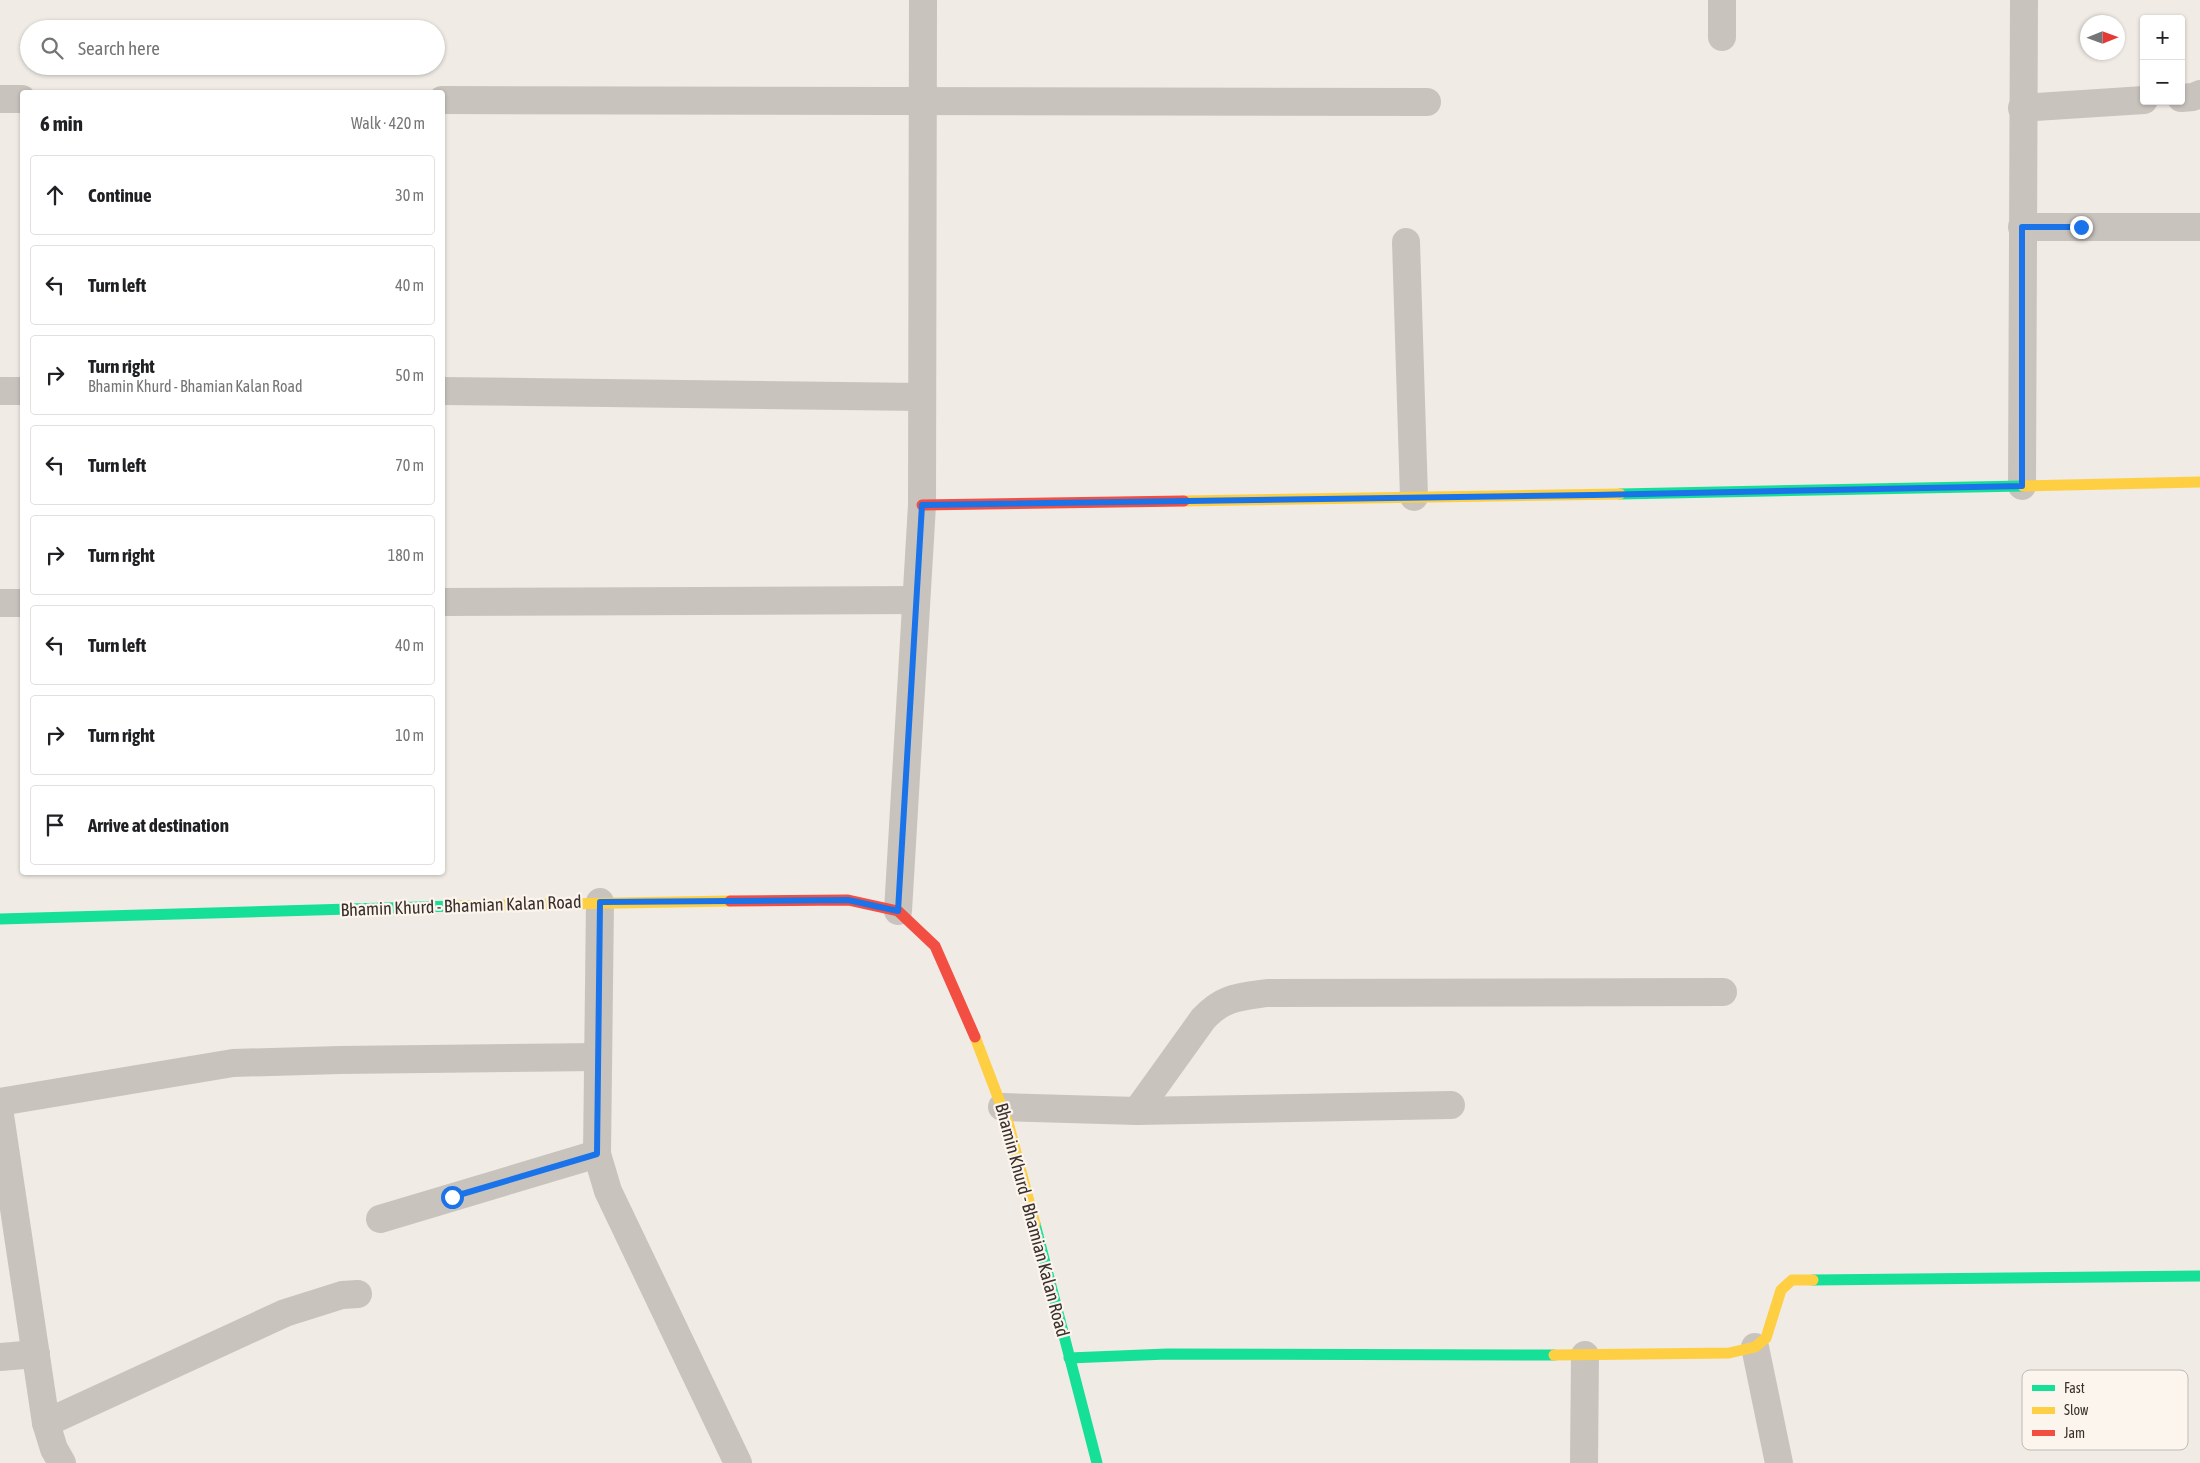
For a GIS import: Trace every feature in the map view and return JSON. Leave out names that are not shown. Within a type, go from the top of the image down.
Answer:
[{"type":"street","points":[[898,911],[922,505],[923,0]]},
{"type":"street","points":[[1722,0],[1722,37]]},
{"type":"street","points":[[2022,486],[2022,108],[2024,0]]},
{"type":"street","points":[[2185,98],[2200,94]]},
{"type":"street","points":[[0,99],[20,99]]},
{"type":"street","points":[[445,100],[1427,102]]},
{"type":"street","points":[[2022,108],[2140,100]]},
{"type":"street","points":[[2022,227],[2200,226]]},
{"type":"street","points":[[1406,242],[1414,497]]},
{"type":"street","points":[[0,391],[20,391]]},
{"type":"street","points":[[445,391],[922,397]]},
{"type":"street","points":[[922,505],[2200,482]]},
{"type":"street","points":[[445,602],[916,600]]},
{"type":"street","points":[[0,603],[20,603]]},
{"type":"street","name":"Bhamin Khurd - Bhamian Kalan Road","points":[[0,919],[600,902],[848,900],[898,911],[935,946],[971,1026],[1009,1126],[1097,1463]]},
{"type":"street","points":[[600,902],[597,1154],[608,1191],[738,1463]]},
{"type":"street","points":[[1137,1111],[1203,1019],[1215,1006],[1232,998],[1267,993],[1723,992]]},
{"type":"street","points":[[0,1102],[233,1063],[598,1057]]},
{"type":"street","points":[[1002,1107],[1137,1111],[1451,1105]]},
{"type":"street","points":[[0,1115],[46,1423],[54,1449],[62,1463]]},
{"type":"street","points":[[380,1218],[597,1154]]},
{"type":"street","points":[[1070,1358],[1167,1354],[1585,1355],[1729,1353],[1755,1347],[1766,1338],[1781,1290],[1792,1280],[2200,1276]]},
{"type":"street","points":[[46,1423],[284,1313],[342,1295],[358,1294]]},
{"type":"street","points":[[1755,1347],[1779,1463]]},
{"type":"street","points":[[0,1357],[36,1354]]},
{"type":"street","points":[[1584,1463],[1585,1355]]},
{"type":"traffic: fast","points":[[1620,494],[2023,486]]},
{"type":"traffic: fast","points":[[0,919],[455,906]]},
{"type":"traffic: fast","points":[[1035,1224],[1097,1463]]},
{"type":"traffic: fast","points":[[1813,1280],[2200,1276]]},
{"type":"traffic: fast","points":[[1069,1358],[1167,1354],[1554,1355]]},
{"type":"traffic: slow","points":[[2023,486],[2200,482]]},
{"type":"traffic: slow","points":[[1184,501],[1620,494]]},
{"type":"traffic: slow","points":[[455,906],[730,901]]},
{"type":"traffic: slow","points":[[975,1037],[1009,1126],[1035,1224]]},
{"type":"traffic: slow","points":[[1554,1355],[1729,1353],[1755,1347],[1766,1338],[1781,1290],[1792,1280],[1813,1280]]},
{"type":"traffic: jam","points":[[922,505],[1184,501]]},
{"type":"traffic: jam","points":[[730,901],[848,900],[898,911],[935,946],[975,1037]]},
{"type":"route","points":[[452,1197],[597,1154],[600,902],[848,900],[898,911],[922,505],[1593,495],[2022,486],[2022,227],[2081,227]]}]
